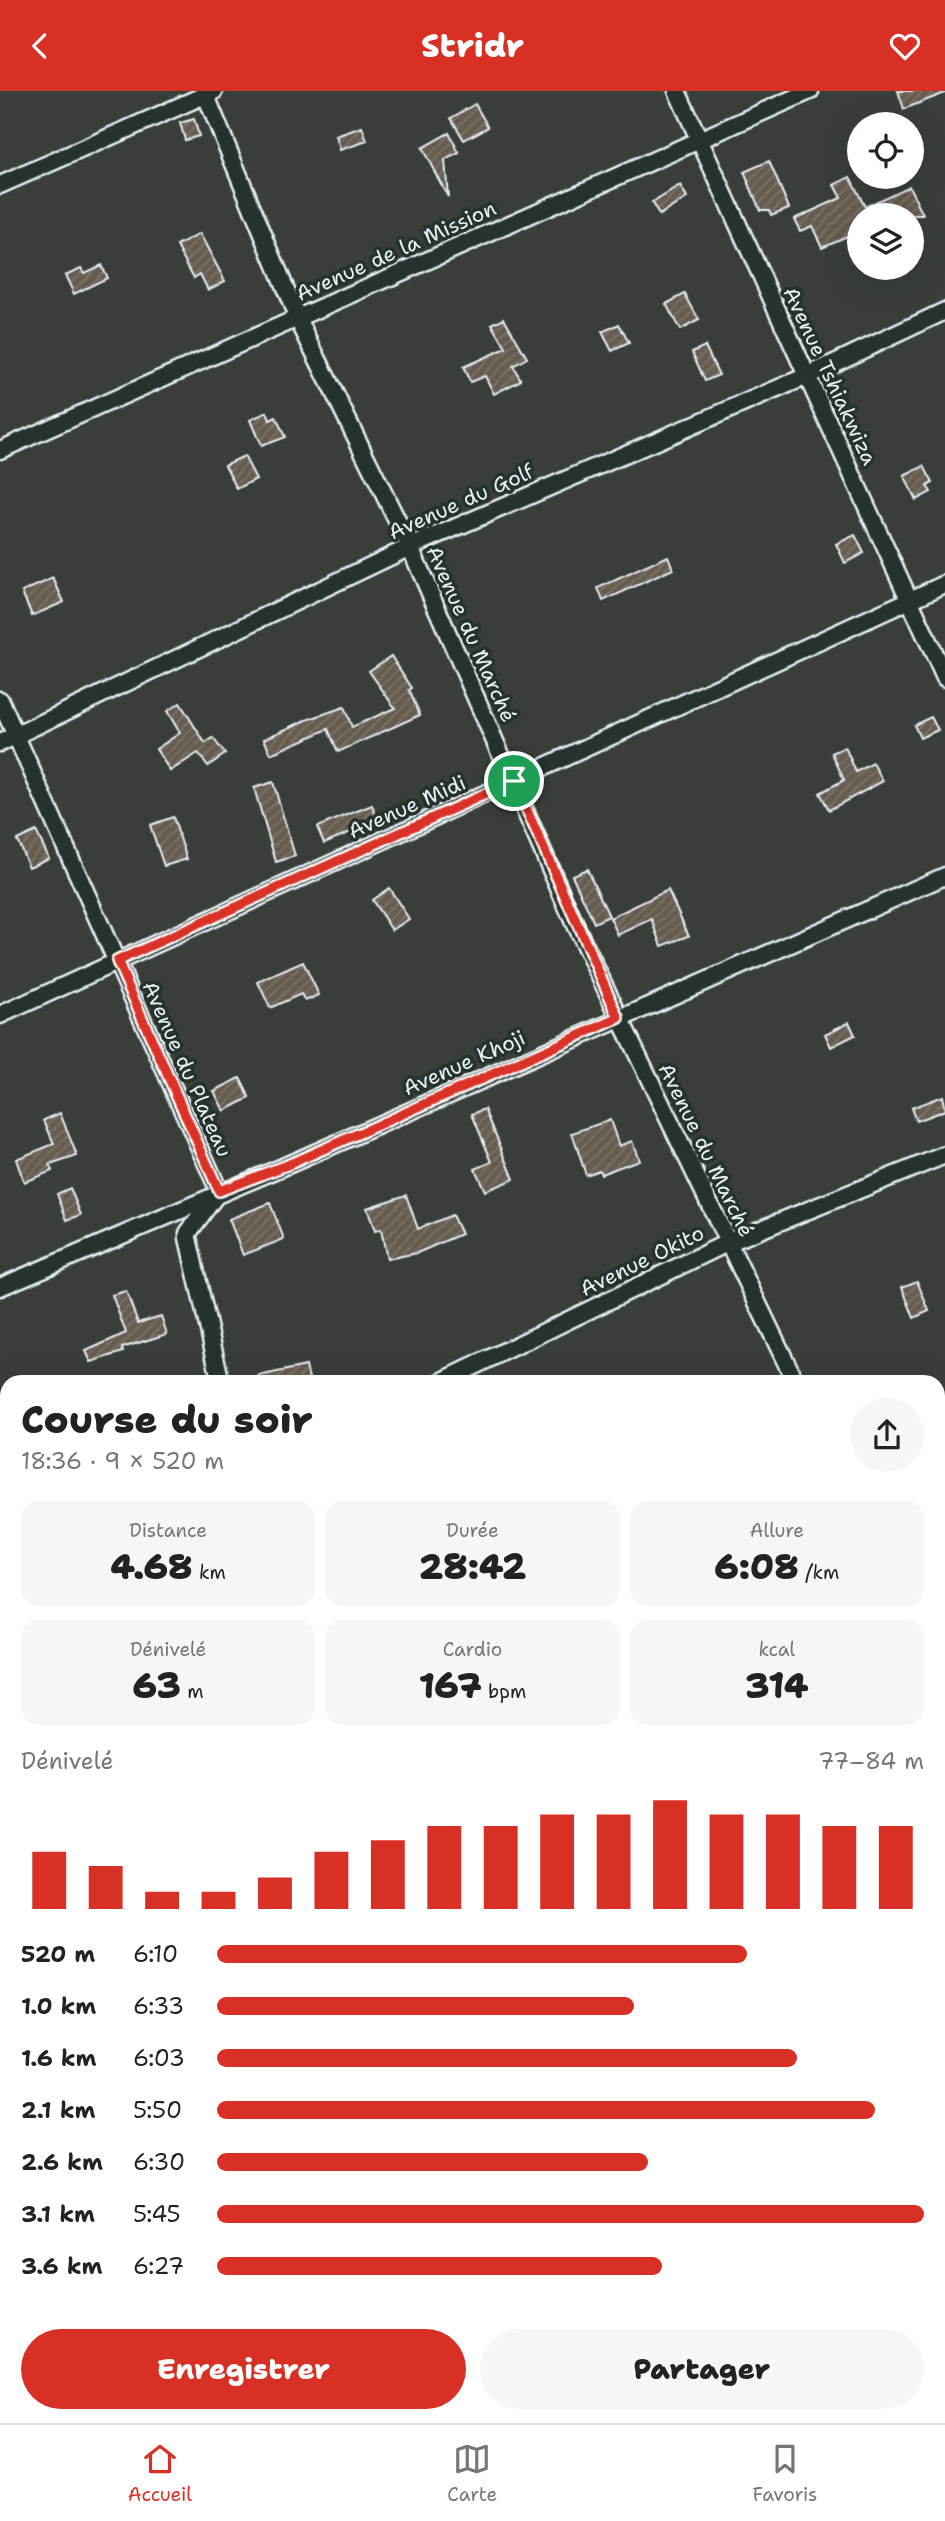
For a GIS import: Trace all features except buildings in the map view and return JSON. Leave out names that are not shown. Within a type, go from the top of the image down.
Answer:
[{"type":"street","name":"Avenue Tshiakwiza","points":[[677,91],[945,678]]},
{"type":"street","name":"Avenue de la Mission","points":[[0,450],[810,91]]},
{"type":"street","points":[[0,185],[208,92]]},
{"type":"street","name":"Avenue du Marché","points":[[208,92],[298,319],[410,547],[619,1018],[792,1375]]},
{"type":"street","name":"Avenue du Golf","points":[[0,743],[410,547],[807,376],[945,311]]},
{"type":"street","name":"Avenue Midi","points":[[0,1015],[945,584]]},
{"type":"street","name":"Avenue du Plateau","points":[[0,700],[219,1191],[188,1233],[188,1238],[219,1375]]},
{"type":"street","name":"Avenue Khoji","points":[[0,1287],[219,1191],[292,1163],[945,876]]},
{"type":"street","name":"Avenue Okito","points":[[455,1375],[727,1243],[945,1156]]},
{"type":"route","points":[[514,781],[576,927],[619,1018],[292,1163],[219,1191],[117,961],[514,781]]}]
